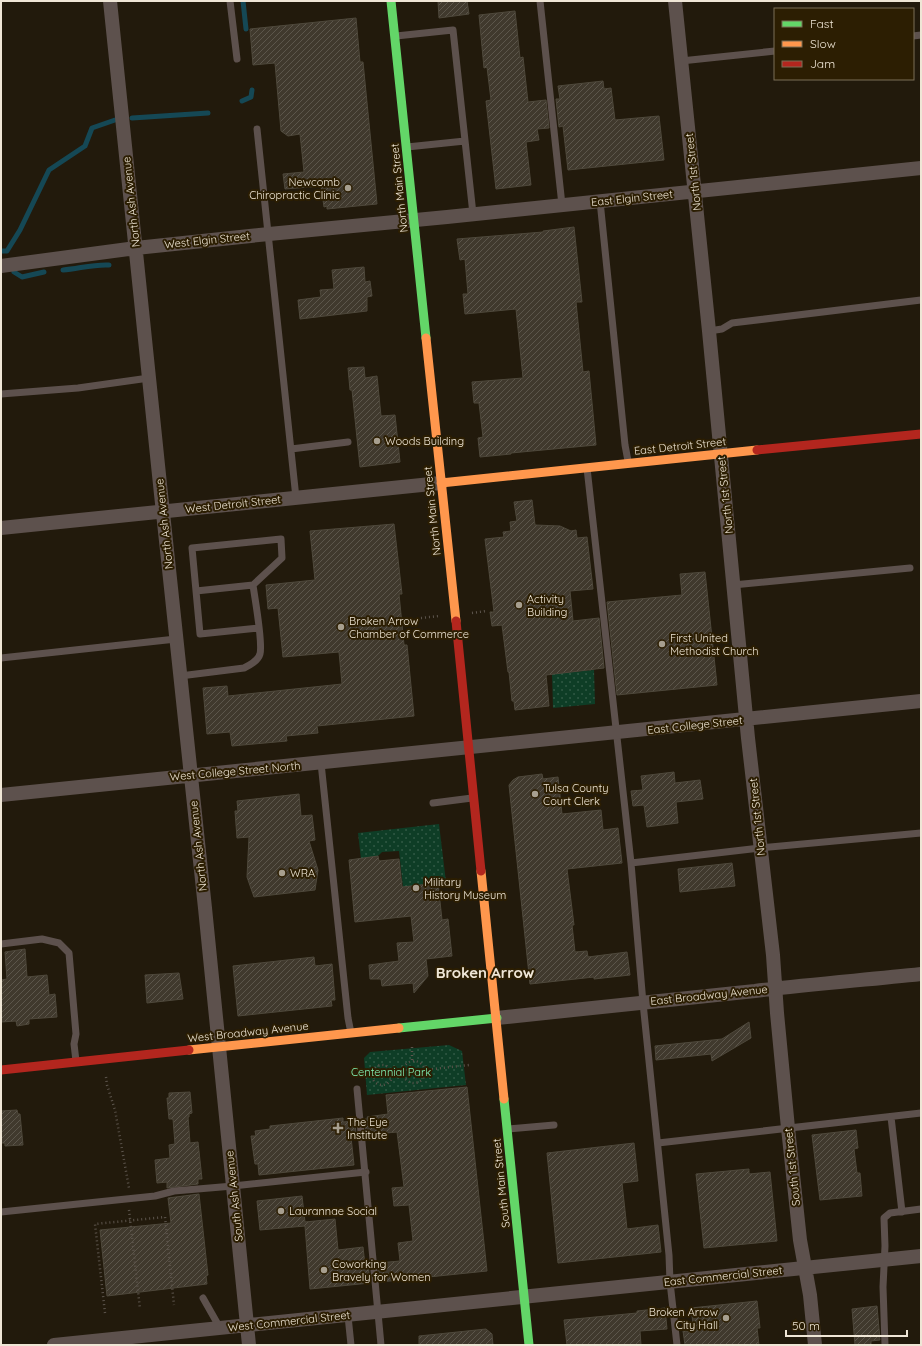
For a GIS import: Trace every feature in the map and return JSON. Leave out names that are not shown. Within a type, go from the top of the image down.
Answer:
[{"type":"main road","name":"North Main Street","points":[[391,1],[497,1018]]},
{"type":"main road","name":"East Detroit Street","points":[[441,483],[721,453],[921,434]]},
{"type":"main road","name":"West Broadway Avenue","points":[[1,1070],[497,1018]]},
{"type":"main road","name":"South Main Street","points":[[497,1018],[530,1345]]},
{"type":"street","name":"North Ash Avenue","points":[[110,1],[219,1047]]},
{"type":"street","name":"North 1st Street","points":[[675,1],[709,331],[733,585],[760,848],[773,956],[775,988]]},
{"type":"street","name":"East Elgin Street","points":[[414,220],[921,168]]},
{"type":"street","name":"West Elgin Street","points":[[1,266],[136,248],[414,220]]},
{"type":"street","name":"West Detroit Street","points":[[1,528],[441,483]]},
{"type":"street","name":"East College Street","points":[[468,748],[921,701]]},
{"type":"street","name":"West College Street North","points":[[1,795],[468,748]]},
{"type":"street","name":"East Broadway Avenue","points":[[497,1018],[921,974]]},
{"type":"street","name":"South 1st Street","points":[[775,988],[800,1238],[810,1295],[815,1345]]},
{"type":"street","name":"South Ash Avenue","points":[[219,1047],[249,1345]]},
{"type":"street","name":"East Commercial Street","points":[[524,1296],[921,1256]]},
{"type":"street","name":"West Commercial Street","points":[[54,1345],[348,1316],[524,1296]]},
{"type":"lane","points":[[230,1],[237,59]]},
{"type":"lane","points":[[540,1],[562,205]]},
{"type":"lane","points":[[394,36],[453,30],[473,214]]},
{"type":"lane","points":[[681,61],[774,51]]},
{"type":"lane","points":[[257,129],[296,498]]},
{"type":"lane","points":[[406,147],[465,141]]},
{"type":"lane","points":[[600,201],[628,463]]},
{"type":"lane","points":[[709,331],[722,329],[732,323],[921,300]]},
{"type":"lane","points":[[1,394],[78,388],[149,378]]},
{"type":"lane","points":[[291,449],[348,442]]},
{"type":"lane","points":[[587,468],[631,863],[643,1003],[677,1345]]},
{"type":"lane","points":[[196,591],[253,585],[282,558],[281,539],[192,548],[196,591],[200,634],[259,628]]},
{"type":"lane","points":[[733,585],[910,568]]},
{"type":"lane","points":[[180,676],[244,668],[253,663],[260,655],[259,628],[253,585]]},
{"type":"lane","points":[[1,658],[176,639]]},
{"type":"lane","points":[[321,763],[347,1012],[351,1033]]},
{"type":"lane","points":[[433,803],[474,798]]},
{"type":"lane","points":[[631,863],[760,848],[921,833]]},
{"type":"lane","points":[[1,944],[42,939],[59,943],[69,953],[76,1034],[74,1044],[76,1062]]},
{"type":"lane","points":[[357,1089],[366,1172],[381,1345]]},
{"type":"lane","points":[[658,1143],[921,1113]]},
{"type":"lane","points":[[891,1117],[902,1212]]},
{"type":"lane","points":[[508,1129],[554,1125]]},
{"type":"lane","points":[[1,1212],[155,1196],[174,1191],[366,1172]]},
{"type":"lane","points":[[885,1345],[883,1287],[885,1259],[884,1218],[890,1213],[921,1209]]},
{"type":"lane","points":[[203,1298],[220,1328]]},
{"type":"lane","points":[[348,1316],[351,1345]]},
{"type":"path","points":[[470,613],[486,611]]},
{"type":"path","points":[[421,618],[440,616]]},
{"type":"path","points":[[412,1047],[412,1061]]},
{"type":"path","points":[[103,1059],[107,1085],[115,1110],[131,1198],[128,1207],[140,1309]]},
{"type":"path","points":[[412,1061],[419,1062],[424,1070],[422,1078],[416,1082],[409,1082],[406,1080],[403,1072],[406,1064],[412,1061]]},
{"type":"path","points":[[382,1064],[388,1066],[392,1073],[391,1081],[382,1085],[376,1082],[372,1075],[376,1067],[382,1064]]},
{"type":"path","points":[[424,1070],[469,1065]]},
{"type":"path","points":[[392,1073],[403,1072]]},
{"type":"path","points":[[356,1076],[372,1075]]},
{"type":"path","points":[[105,1313],[95,1224],[165,1216],[174,1305]]},
{"type":"green space","points":[[594,670],[595,704],[553,708],[552,674]]},
{"type":"green space","points":[[439,824],[446,882],[403,887],[399,851],[382,852],[378,856],[361,859],[358,833]]},
{"type":"green space","name":"Centennial Park","points":[[449,1045],[462,1051],[466,1085],[367,1095],[364,1058],[370,1052]]},
{"type":"building","points":[[438,1],[467,1],[469,14],[439,18]]},
{"type":"building","points":[[515,11],[520,58],[523,57],[528,102],[546,100],[549,128],[537,129],[539,140],[526,142],[531,185],[496,189],[486,101],[491,100],[487,67],[484,68],[479,15]]},
{"type":"building","points":[[356,18],[360,62],[363,62],[377,204],[327,209],[327,206],[324,207],[321,186],[285,189],[283,174],[304,172],[300,134],[288,136],[281,131],[275,63],[253,65],[250,29]]},
{"type":"building","points":[[603,81],[604,89],[611,88],[615,120],[659,116],[664,160],[568,170],[563,126],[559,127],[556,99],[560,99],[558,86]]},
{"type":"building","points":[[574,227],[582,302],[576,302],[583,372],[589,371],[596,445],[480,457],[478,438],[483,437],[479,403],[474,403],[472,382],[523,378],[516,309],[465,314],[463,294],[468,294],[465,259],[460,260],[457,239],[543,232]]},
{"type":"building","points":[[364,267],[365,282],[370,281],[372,296],[367,297],[367,311],[300,319],[298,300],[321,297],[320,290],[334,289],[332,270]]},
{"type":"building","name":"Woods Building","points":[[364,367],[365,378],[377,376],[381,416],[395,415],[400,462],[360,467],[352,390],[350,390],[348,368]]},
{"type":"building","name":"Activity Building","points":[[532,500],[535,525],[560,526],[571,531],[576,530],[577,538],[587,537],[593,589],[570,591],[573,621],[599,618],[604,668],[546,675],[549,706],[515,710],[514,701],[512,701],[502,625],[492,626],[490,612],[494,612],[485,539],[504,537],[503,532],[511,531],[510,522],[517,521],[514,502]]},
{"type":"building","name":"Broken Arrow Chamber of Commerce","points":[[394,524],[402,594],[399,594],[404,645],[407,645],[414,716],[317,726],[318,733],[286,736],[287,741],[232,746],[230,732],[207,734],[203,688],[227,686],[228,696],[342,684],[339,652],[283,657],[278,608],[268,609],[266,585],[315,580],[310,531]]},
{"type":"building","name":"First United Methodist Church","points":[[705,572],[717,685],[617,695],[607,602],[682,595],[680,574]]},
{"type":"building","points":[[674,772],[675,783],[700,780],[703,799],[676,802],[678,823],[647,827],[644,805],[633,806],[631,791],[643,790],[641,776]]},
{"type":"building","points":[[542,774],[543,779],[558,777],[562,814],[601,810],[603,830],[618,828],[622,863],[567,869],[574,925],[572,925],[575,952],[587,951],[588,957],[627,952],[630,975],[594,979],[594,977],[530,984],[509,785],[518,777]]},
{"type":"building","points":[[299,794],[301,816],[312,815],[315,840],[309,841],[318,870],[315,890],[254,897],[247,877],[249,837],[237,838],[235,811],[238,811],[237,801]]},
{"type":"building","points":[[378,856],[379,861],[399,859],[402,887],[438,883],[442,920],[448,919],[452,956],[426,959],[428,976],[414,993],[413,983],[382,986],[381,979],[370,979],[369,965],[399,961],[397,943],[414,942],[411,916],[355,922],[349,860]]},
{"type":"building","points":[[732,863],[735,886],[680,892],[678,869]]},
{"type":"building","points":[[25,949],[27,977],[47,975],[49,995],[55,994],[57,1017],[29,1019],[29,1024],[17,1026],[16,1021],[1,1022],[1,980],[7,979],[5,952]]},
{"type":"building","points":[[314,957],[315,966],[332,964],[335,1000],[331,1000],[332,1006],[238,1016],[233,966]]},
{"type":"building","points":[[179,973],[183,999],[147,1003],[145,975]]},
{"type":"building","points":[[749,1022],[751,1038],[712,1061],[711,1054],[656,1060],[655,1046],[722,1039]]},
{"type":"building","points":[[467,1087],[487,1271],[380,1282],[378,1263],[400,1261],[398,1243],[413,1241],[409,1205],[394,1206],[392,1188],[404,1187],[397,1132],[366,1135],[365,1119],[368,1119],[367,1117],[388,1114],[386,1095]]},
{"type":"building","points":[[190,1092],[192,1113],[189,1114],[188,1117],[190,1143],[198,1142],[202,1179],[198,1179],[198,1184],[167,1188],[167,1182],[157,1183],[155,1160],[170,1158],[169,1145],[175,1144],[173,1119],[169,1119],[167,1098],[169,1098],[169,1093]]},
{"type":"building","points":[[17,1110],[18,1114],[20,1114],[23,1145],[5,1146],[5,1143],[1,1143],[1,1111]]},
{"type":"building","points":[[343,1118],[343,1122],[355,1121],[356,1136],[351,1137],[354,1165],[259,1175],[258,1164],[255,1164],[251,1136],[256,1136],[255,1131],[270,1129],[270,1126]]},
{"type":"building","points":[[856,1130],[858,1148],[854,1149],[857,1173],[860,1173],[862,1196],[820,1200],[812,1135]]},
{"type":"building","points":[[634,1143],[638,1181],[622,1183],[627,1229],[658,1225],[661,1252],[558,1263],[547,1153]]},
{"type":"building","points":[[749,1169],[749,1174],[770,1172],[777,1241],[704,1248],[696,1174]]},
{"type":"building","points":[[199,1194],[208,1275],[206,1276],[207,1284],[107,1296],[100,1230],[171,1223],[168,1198]]},
{"type":"building","points":[[302,1196],[305,1222],[335,1219],[338,1250],[363,1247],[365,1265],[368,1264],[370,1283],[310,1289],[305,1226],[260,1230],[257,1201]]},
{"type":"building","name":"Broken Arrow City Hall","points":[[757,1301],[760,1328],[757,1328],[759,1345],[685,1345],[683,1331],[694,1331],[691,1308]]},
{"type":"building","points":[[877,1306],[880,1340],[871,1341],[871,1345],[855,1345],[852,1309]]},
{"type":"building","points":[[665,1308],[667,1329],[640,1331],[641,1345],[567,1345],[564,1320],[637,1313],[637,1311]]},
{"type":"building","points":[[486,1329],[492,1334],[493,1345],[419,1345],[419,1336]]},
{"type":"waterway","points":[[243,1],[246,29]]},
{"type":"waterway","points":[[242,101],[251,97],[252,90]]},
{"type":"waterway","points":[[132,118],[208,113]]},
{"type":"waterway","points":[[1,251],[7,251],[20,230],[49,170],[85,146],[92,128],[115,120]]},
{"type":"waterway","points":[[63,270],[97,265],[109,265]]},
{"type":"waterway","points":[[14,272],[22,277],[44,272]]},
{"type":"traffic: fast","points":[[391,1],[426,338]]},
{"type":"traffic: fast","points":[[399,1028],[497,1018]]},
{"type":"traffic: fast","points":[[504,1099],[529,1345]]},
{"type":"traffic: slow","points":[[426,338],[456,621]]},
{"type":"traffic: slow","points":[[441,483],[757,450]]},
{"type":"traffic: slow","points":[[481,871],[504,1099]]},
{"type":"traffic: slow","points":[[189,1050],[399,1028]]},
{"type":"traffic: jam","points":[[757,450],[921,434]]},
{"type":"traffic: jam","points":[[456,621],[481,871]]},
{"type":"traffic: jam","points":[[1,1070],[189,1050]]},
{"type":"place","name":"Newcomb Chiropractic Clinic","points":[[348,188]]},
{"type":"place","name":"Woods Building","points":[[377,441]]},
{"type":"place","name":"Activity Building","points":[[519,605]]},
{"type":"place","name":"Broken Arrow Chamber of Commerce","points":[[341,627]]},
{"type":"place","name":"First United Methodist Church","points":[[662,644]]},
{"type":"place","name":"Tulsa County Court Clerk","points":[[535,794]]},
{"type":"place","name":"WRA","points":[[282,873]]},
{"type":"place","name":"Military History Museum","points":[[416,888]]},
{"type":"place","name":"The Eye Institute","points":[[338,1128]]},
{"type":"place","name":"Laurannae Social","points":[[281,1211]]},
{"type":"place","name":"Coworking Bravely for Women","points":[[324,1270]]},
{"type":"place","name":"Broken Arrow City Hall","points":[[726,1318]]},
{"type":"district","name":"Broken Arrow","points":[[485,973]]}]
